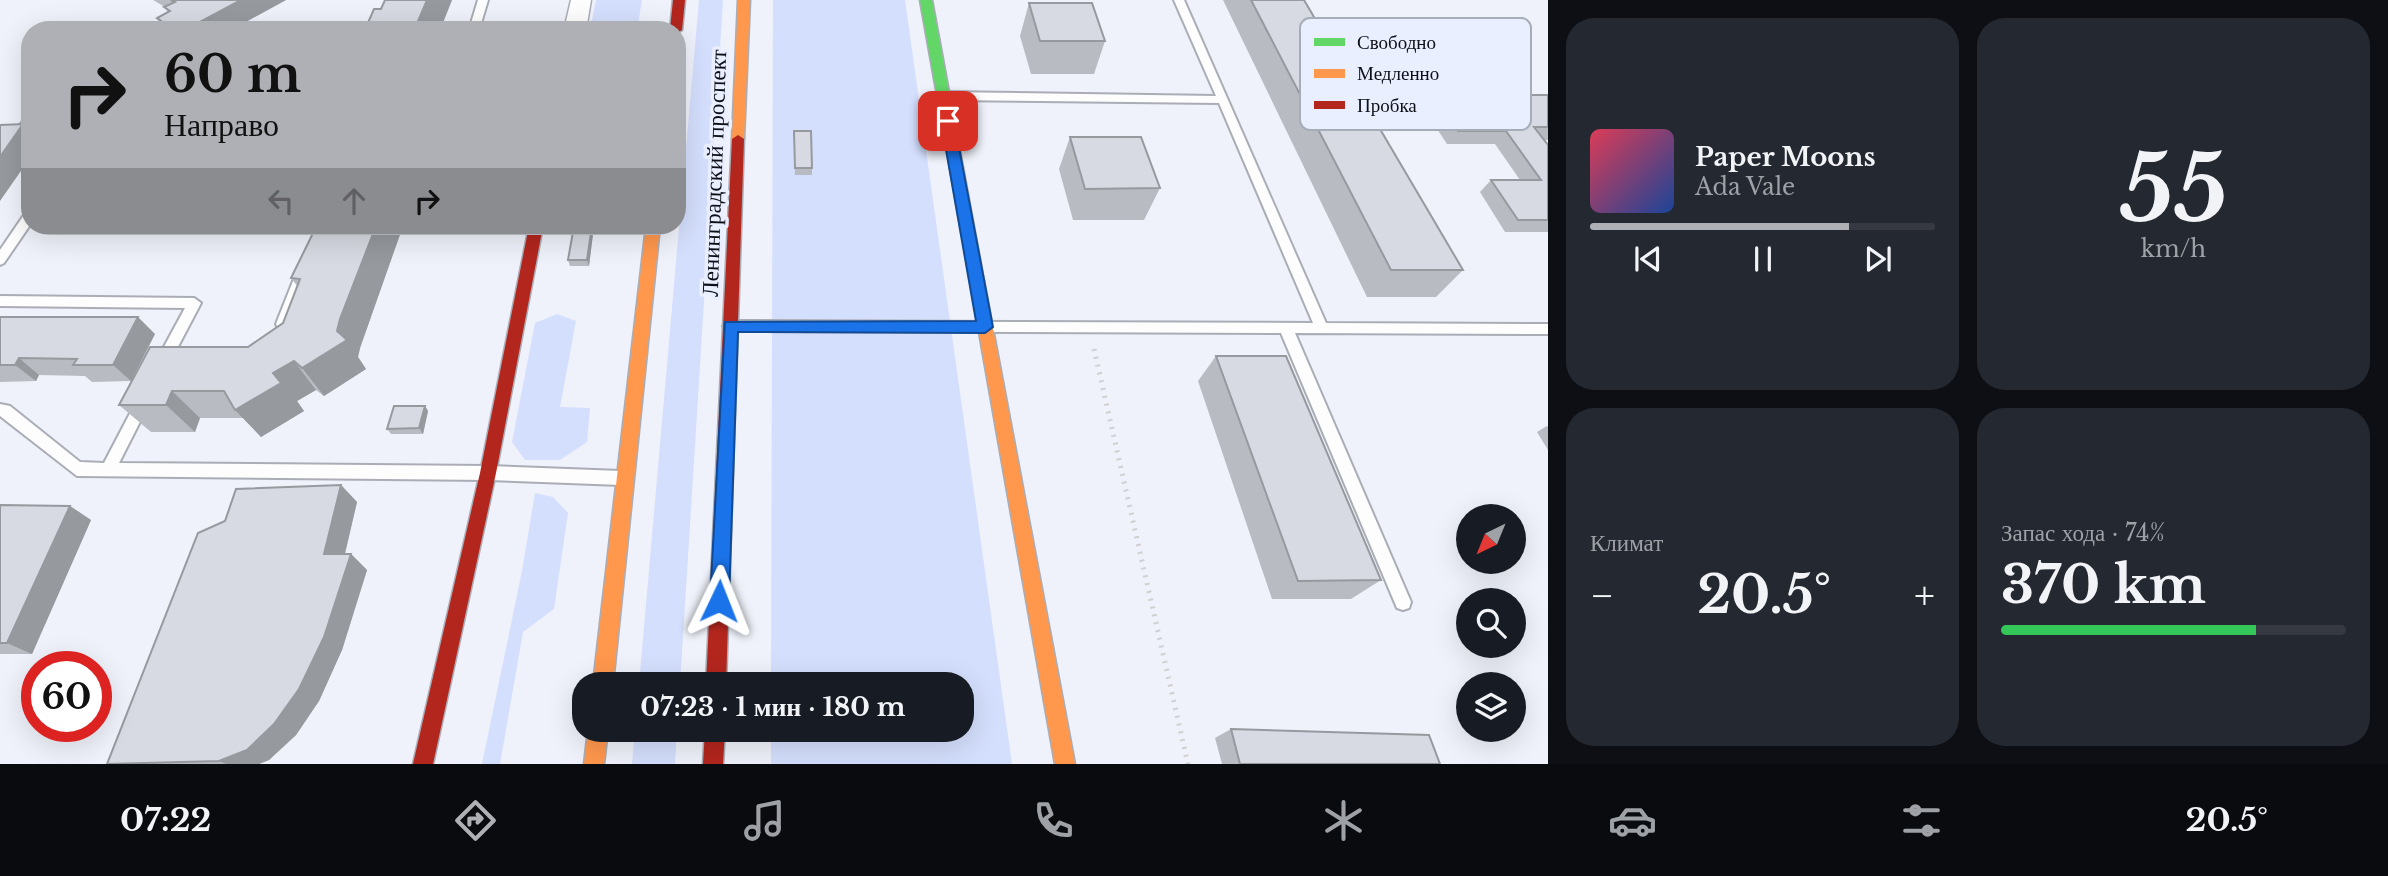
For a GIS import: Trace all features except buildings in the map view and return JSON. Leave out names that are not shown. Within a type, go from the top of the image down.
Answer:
[{"type":"main road","points":[[677,21],[679,0]]},
{"type":"main road","name":"Ленинградский проспект","points":[[716,672],[744,0]]},
{"type":"main road","points":[[926,0],[1065,764]]},
{"type":"main road","points":[[423,764],[488,473],[534,235]]},
{"type":"main road","points":[[604,672],[652,235]]},
{"type":"main road","points":[[594,764],[596,742]]},
{"type":"main road","points":[[713,764],[714,742]]},
{"type":"street","points":[[577,21],[581,0]]},
{"type":"lane","points":[[477,21],[483,0]]},
{"type":"lane","points":[[1179,0],[1322,328]]},
{"type":"lane","points":[[943,96],[1223,100]]},
{"type":"lane","points":[[0,260],[21,228]]},
{"type":"lane","points":[[278,339],[306,263]]},
{"type":"lane","points":[[0,301],[194,303],[168,360]]},
{"type":"lane","points":[[730,326],[1548,330]]},
{"type":"lane","points":[[1286,329],[1403,602]]},
{"type":"lane","points":[[109,468],[147,393]]},
{"type":"lane","points":[[0,410],[5,410],[77,469],[488,473],[625,479]]},
{"type":"path","points":[[1089,328],[1188,764]]},
{"type":"shaded area","points":[[596,0],[642,0],[638,21],[592,21]]},
{"type":"shaded area","points":[[699,0],[723,0],[681,672],[640,672],[678,235],[686,235],[686,148]]},
{"type":"shaded area","points":[[773,0],[905,0],[1012,764],[771,764],[771,742],[974,742],[974,672],[771,672]]},
{"type":"shaded area","points":[[557,314],[576,321],[560,407],[590,408],[587,442],[560,460],[525,460],[512,442],[535,323]]},
{"type":"shaded area","points":[[535,493],[553,497],[568,513],[554,609],[523,632],[500,764],[482,764],[522,571]]},
{"type":"shaded area","points":[[634,742],[676,742],[675,764],[632,764]]},
{"type":"traffic: fast","points":[[926,0],[977,281]]},
{"type":"traffic: slow","points":[[738,139],[744,0]]},
{"type":"traffic: slow","points":[[604,672],[652,235]]},
{"type":"traffic: slow","points":[[977,281],[1065,764]]},
{"type":"traffic: slow","points":[[594,764],[597,742]]},
{"type":"traffic: jam","points":[[677,21],[679,0]]},
{"type":"traffic: jam","points":[[716,672],[738,139]]},
{"type":"traffic: jam","points":[[423,764],[488,473],[534,235]]},
{"type":"traffic: jam","points":[[713,764],[714,742]]},
{"type":"route","points":[[719,601],[730,326],[985,327],[948,121]]}]
